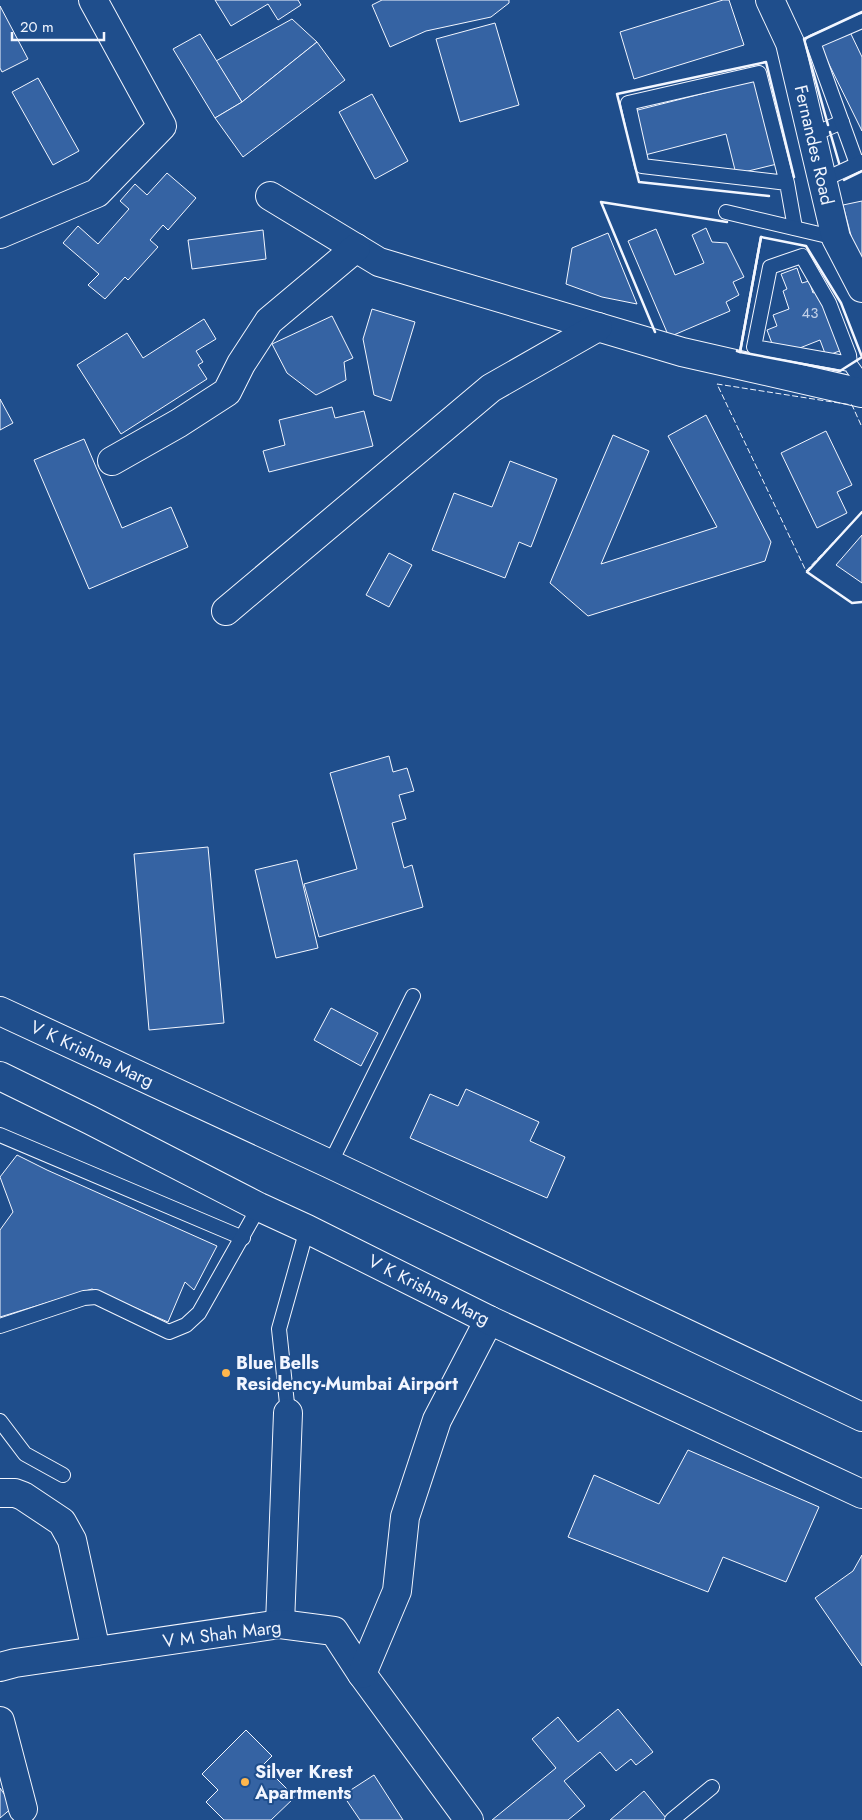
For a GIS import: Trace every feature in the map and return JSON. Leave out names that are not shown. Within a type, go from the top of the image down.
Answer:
[{"type":"street","points":[[0,234],[97,193],[162,126],[93,0]]},
{"type":"street","name":"Fernandes Road","points":[[770,0],[790,44],[836,238],[862,288]]},
{"type":"street","points":[[270,196],[380,262],[682,352],[862,393]]},
{"type":"street","points":[[112,461],[179,423],[227,392],[241,364],[269,321],[356,248]]},
{"type":"street","points":[[226,611],[491,388],[598,327]]},
{"type":"street","name":"V K Krishna Marg","points":[[0,1011],[330,1164],[862,1417]]},
{"type":"street","name":"V K Krishna Marg","points":[[0,1076],[259,1207],[490,1320],[862,1494]]},
{"type":"street","points":[[362,1674],[397,1591],[405,1517],[437,1420],[490,1320]]},
{"type":"street","points":[[280,1624],[288,1413]]},
{"type":"street","points":[[0,1493],[15,1493],[24,1496],[62,1522],[72,1540],[96,1651]]},
{"type":"street","name":"V M Shah Marg","points":[[0,1667],[15,1663],[280,1624],[334,1631],[362,1674],[468,1820]]},
{"type":"street","points":[[0,1721],[18,1814],[16,1817],[18,1805],[0,1781]]},
{"type":"lane","points":[[823,180],[860,163],[842,122],[813,42],[862,21]]},
{"type":"lane","points":[[787,183],[642,166],[628,103],[759,73],[787,183],[796,228]]},
{"type":"lane","points":[[812,135],[842,122]]},
{"type":"lane","points":[[726,212],[836,238]]},
{"type":"lane","points":[[850,364],[754,347],[770,267],[802,256],[830,303],[849,355],[850,364],[862,381]]},
{"type":"lane","points":[[330,1164],[413,996]]},
{"type":"lane","points":[[0,1135],[242,1238]]},
{"type":"lane","points":[[0,1326],[84,1298],[96,1297],[170,1332],[186,1325],[199,1314],[259,1207]]},
{"type":"lane","points":[[288,1413],[279,1329],[307,1229]]},
{"type":"lane","points":[[0,1421],[25,1454],[63,1474]]},
{"type":"lane","points":[[672,1820],[712,1787]]},
{"type":"building","points":[[215,0],[298,0],[301,5],[278,20],[268,4],[231,26]]},
{"type":"building","points":[[382,0],[509,0],[509,3],[491,17],[426,31],[390,47],[372,5]]},
{"type":"building","points":[[723,0],[729,0],[744,45],[634,79],[620,32]]},
{"type":"building","points":[[0,6],[28,59],[2,72],[0,68]]},
{"type":"building","points":[[292,19],[317,42],[242,102],[216,61]]},
{"type":"building","points":[[495,23],[519,105],[460,122],[436,39]]},
{"type":"building","points":[[850,32],[862,57],[862,131],[820,46]]},
{"type":"building","points":[[200,34],[242,102],[215,118],[173,49]]},
{"type":"building","points":[[317,42],[345,80],[243,157],[215,118],[242,102]]},
{"type":"building","points":[[38,78],[79,151],[53,165],[12,92]]},
{"type":"building","points":[[756,80],[777,164],[736,174],[726,134],[645,155],[634,111]]},
{"type":"building","points":[[372,94],[408,161],[375,179],[339,112]]},
{"type":"building","points":[[167,173],[196,198],[168,230],[163,225],[150,240],[158,247],[128,280],[125,277],[105,299],[88,285],[99,274],[63,243],[78,226],[98,244],[129,209],[120,201],[135,184],[147,195]]},
{"type":"building","points":[[862,201],[862,265],[859,266],[843,205]]},
{"type":"building","points":[[706,228],[712,242],[727,243],[744,277],[733,282],[739,295],[726,302],[730,311],[669,337],[628,241],[656,229],[675,275],[704,263],[692,235]]},
{"type":"building","points":[[263,230],[266,259],[192,269],[188,240]]},
{"type":"building","points":[[608,233],[637,304],[602,297],[566,284],[572,248]]},
{"type":"building","points":[[797,268],[802,283],[809,281],[813,293],[818,291],[842,350],[826,356],[820,340],[777,357],[767,330],[777,326],[773,315],[789,309],[783,291],[787,289],[781,274]]},
{"type":"building","points":[[372,309],[415,322],[391,401],[374,395],[363,339]]},
{"type":"building","points":[[332,316],[353,358],[344,362],[346,380],[316,395],[287,373],[272,344]]},
{"type":"building","points":[[204,319],[216,339],[196,351],[203,362],[198,365],[207,379],[121,434],[77,365],[127,333],[143,358]]},
{"type":"building","points":[[0,399],[13,423],[0,430]]},
{"type":"building","points":[[332,407],[335,418],[364,411],[373,446],[269,472],[263,451],[285,445],[279,420]]},
{"type":"building","points":[[706,415],[771,542],[765,561],[588,616],[550,583],[613,435],[649,451],[601,564],[717,527],[668,436]]},
{"type":"building","points":[[826,431],[852,485],[837,492],[847,513],[817,528],[781,453]]},
{"type":"building","points":[[84,439],[122,528],[171,507],[188,547],[89,589],[34,460]]},
{"type":"building","points":[[510,461],[557,479],[531,547],[519,542],[505,578],[432,550],[454,493],[492,507]]},
{"type":"building","points":[[862,535],[862,583],[836,565]]},
{"type":"building","points":[[389,553],[412,565],[389,607],[366,595]]},
{"type":"building","points":[[389,756],[393,772],[407,768],[414,791],[399,795],[406,819],[392,823],[404,868],[412,865],[423,907],[319,937],[304,884],[357,869],[330,773]]},
{"type":"building","points":[[208,847],[224,1023],[149,1030],[134,854]]},
{"type":"building","points":[[297,860],[318,948],[276,958],[255,870]]},
{"type":"building","points":[[331,1008],[378,1033],[361,1066],[314,1040]]},
{"type":"building","points":[[466,1089],[539,1122],[530,1141],[565,1157],[547,1198],[410,1138],[430,1094],[458,1106]]},
{"type":"building","points":[[17,1155],[217,1246],[194,1290],[185,1282],[168,1322],[92,1289],[0,1317],[0,1230],[13,1212],[0,1177]]},
{"type":"building","points":[[688,1450],[819,1507],[786,1582],[723,1557],[708,1592],[568,1537],[594,1475],[659,1504]]},
{"type":"building","points":[[862,1555],[862,1666],[815,1598],[853,1571]]},
{"type":"building","points":[[618,1709],[653,1752],[636,1765],[631,1759],[616,1771],[600,1752],[564,1781],[585,1806],[568,1820],[492,1820],[556,1768],[532,1739],[558,1717],[578,1742]]},
{"type":"building","name":"Silver Krest Apartments","points":[[246,1730],[272,1756],[263,1765],[295,1797],[271,1820],[224,1820],[206,1802],[218,1790],[202,1774]]},
{"type":"building","points":[[374,1775],[403,1820],[360,1820],[343,1795]]},
{"type":"building","points":[[0,1788],[13,1807],[0,1818]]},
{"type":"building","points":[[644,1791],[666,1818],[664,1820],[610,1820]]},
{"type":"fence","points":[[861,425],[852,405],[717,384],[806,571],[862,512]]},
{"type":"wall","points":[[828,125],[804,39],[862,12]]},
{"type":"wall","points":[[769,196],[639,182],[617,94],[766,62],[794,177]]},
{"type":"wall","points":[[830,132],[839,163]]},
{"type":"wall","points":[[844,180],[862,171]]},
{"type":"wall","points":[[655,332],[601,202],[727,222]]},
{"type":"wall","points":[[761,237],[806,246],[841,303],[862,357],[840,371],[740,352],[761,237]]},
{"type":"wall","points":[[737,351],[740,352],[761,237]]},
{"type":"wall","points":[[862,512],[807,572],[852,603],[862,602]]},
{"type":"place","name":"Blue Bells Residency-Mumbai Airport","points":[[226,1373]]},
{"type":"place","name":"Silver Krest Apartments","points":[[245,1782]]}]
